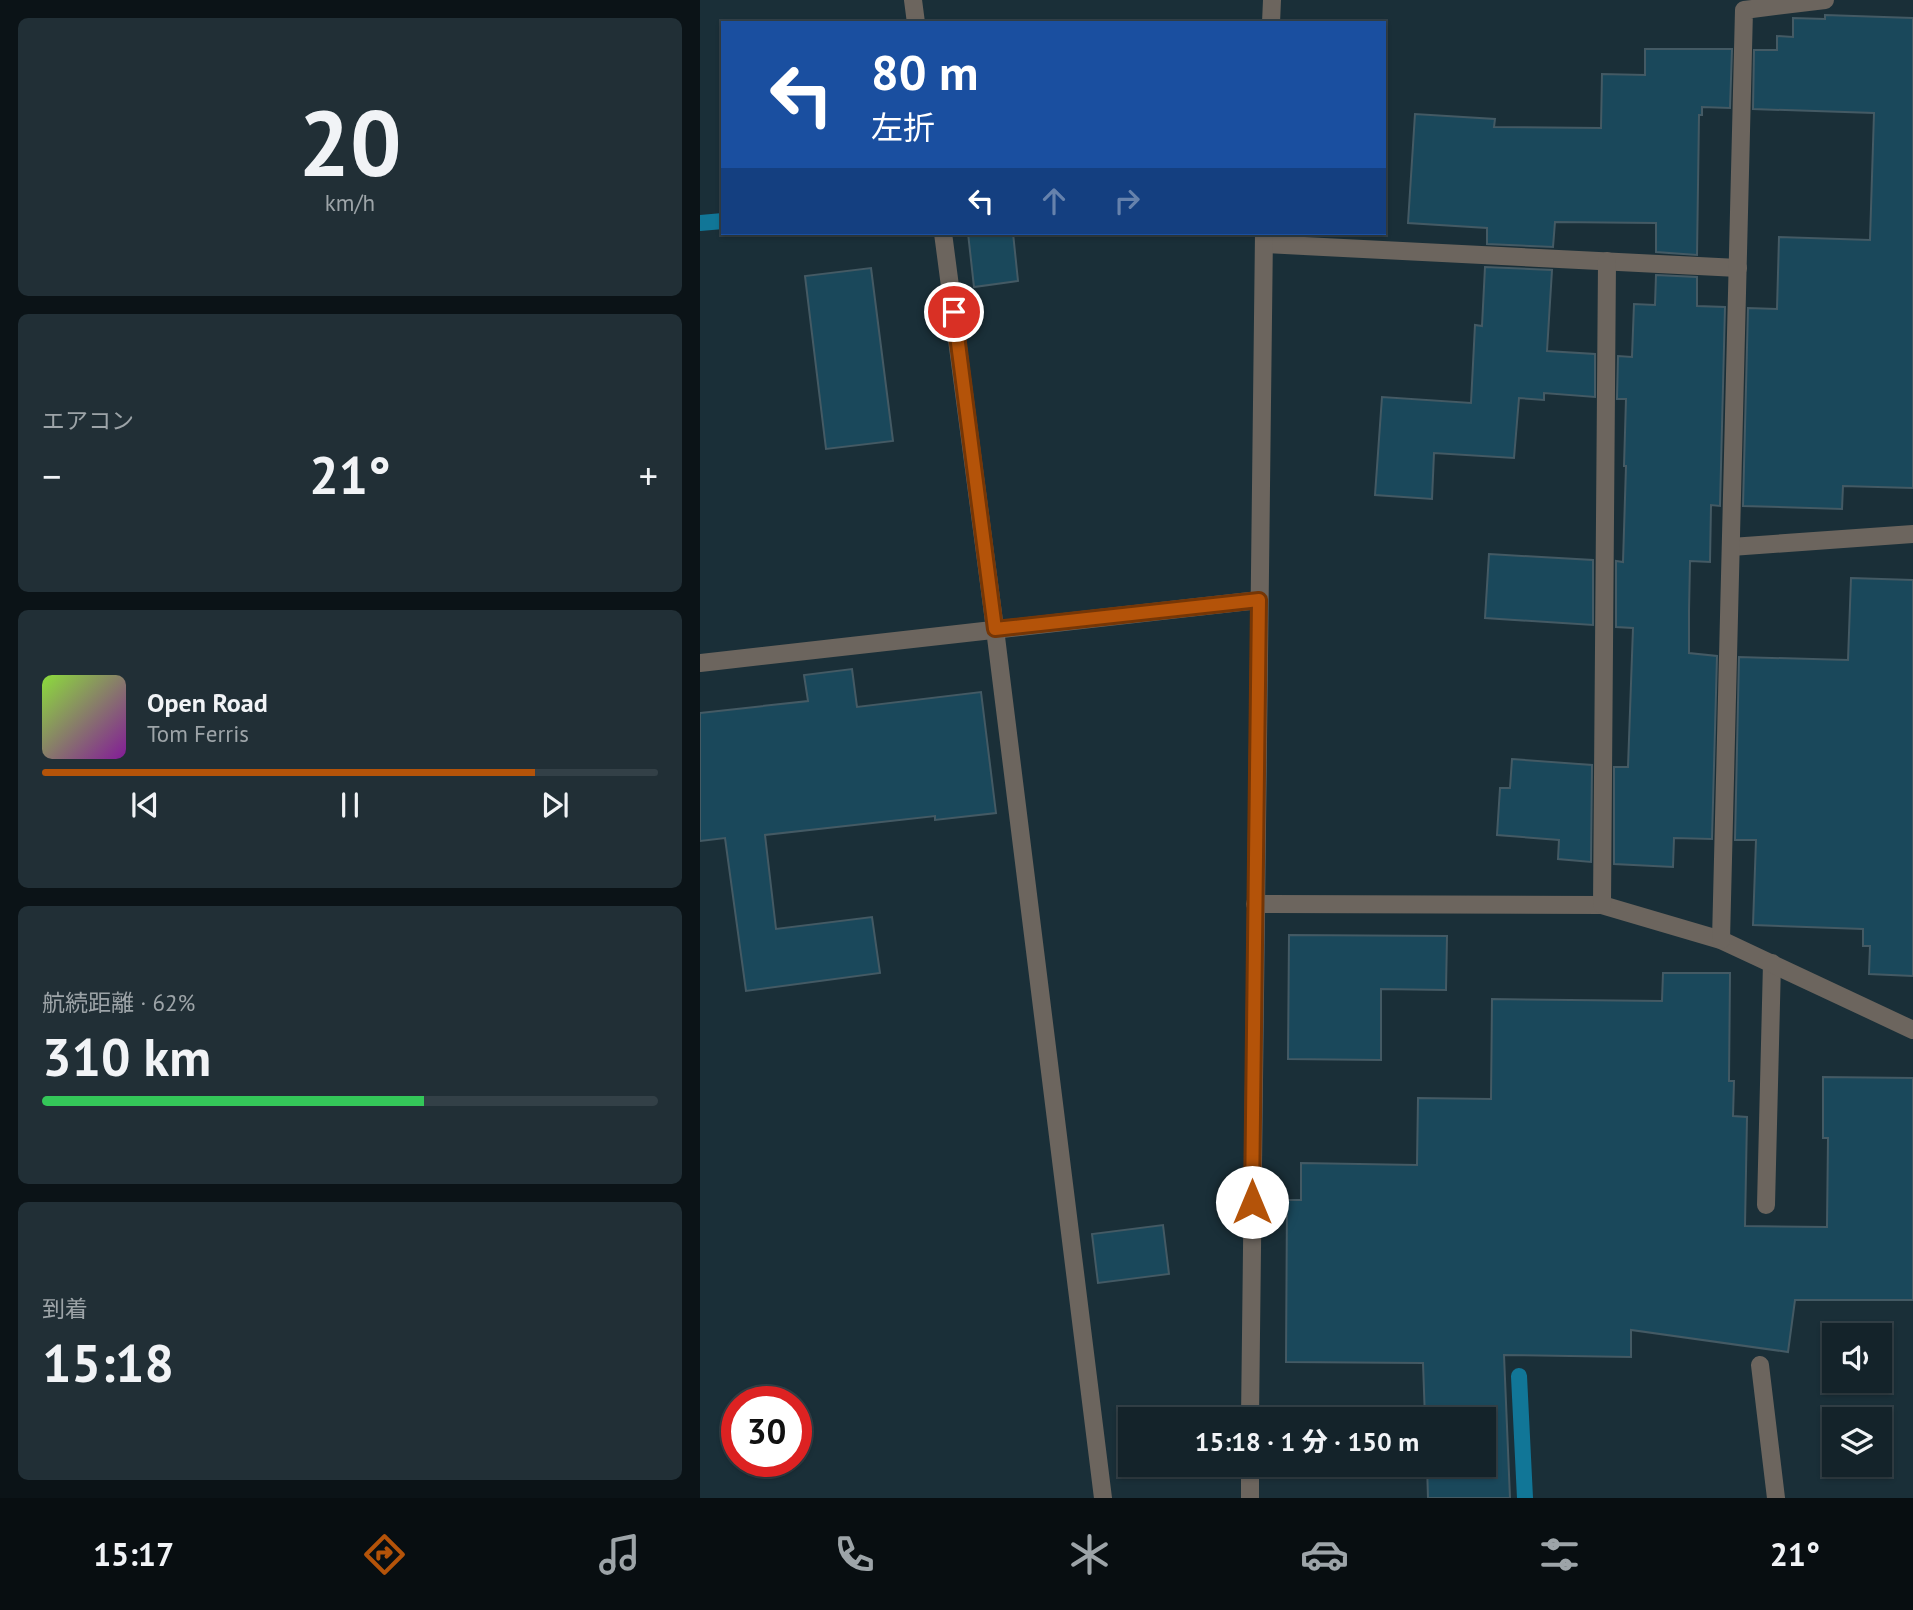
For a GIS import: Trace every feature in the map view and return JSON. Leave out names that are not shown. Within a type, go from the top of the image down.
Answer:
[{"type":"street","points":[[913,0],[916,21]]},
{"type":"street","points":[[1271,21],[1272,0]]},
{"type":"street","points":[[1721,940],[1744,10],[1825,0]]},
{"type":"street","points":[[943,235],[1103,1498]]},
{"type":"street","points":[[1250,1407],[1264,238],[1738,268]]},
{"type":"street","points":[[1602,905],[1606,261]]},
{"type":"street","points":[[1731,547],[1913,534]]},
{"type":"street","points":[[700,663],[1259,600]]},
{"type":"street","points":[[1255,904],[1602,905],[1721,940],[1913,1030]]},
{"type":"street","points":[[1766,1205],[1772,963]]},
{"type":"street","points":[[1760,1365],[1776,1498]]},
{"type":"street","points":[[1250,1477],[1250,1498]]},
{"type":"building","points":[[1825,15],[1913,18],[1913,488],[1843,486],[1842,509],[1743,506],[1748,308],[1777,309],[1779,237],[1870,240],[1874,113],[1753,109],[1754,50],[1777,50],[1777,36],[1793,37],[1793,18],[1825,19]]},
{"type":"building","points":[[1645,49],[1732,49],[1730,108],[1702,107],[1702,115],[1699,115],[1697,255],[1656,252],[1656,223],[1555,222],[1553,247],[1487,244],[1487,228],[1408,223],[1415,114],[1495,119],[1494,127],[1601,128],[1602,74],[1645,75]]},
{"type":"building","points":[[968,235],[1013,235],[1018,281],[974,287]]},
{"type":"building","points":[[1485,267],[1552,270],[1547,351],[1595,354],[1595,397],[1544,393],[1544,400],[1519,398],[1514,458],[1434,453],[1432,499],[1375,495],[1382,397],[1471,403],[1475,325],[1482,326]]},
{"type":"building","points":[[871,268],[893,441],[826,449],[805,276]]},
{"type":"building","points":[[1656,275],[1697,277],[1697,306],[1725,307],[1720,506],[1711,505],[1710,562],[1690,561],[1689,653],[1717,656],[1712,839],[1674,838],[1673,867],[1614,864],[1614,767],[1628,767],[1633,628],[1616,627],[1616,561],[1623,562],[1626,466],[1626,399],[1617,399],[1618,356],[1632,357],[1634,304],[1655,305]]},
{"type":"building","points":[[1489,554],[1593,560],[1593,625],[1485,618]]},
{"type":"building","points":[[1851,578],[1913,580],[1913,976],[1869,974],[1870,946],[1863,946],[1863,929],[1753,925],[1756,840],[1735,840],[1739,657],[1848,660]]},
{"type":"building","points":[[852,669],[857,707],[981,692],[996,813],[935,820],[935,816],[765,835],[776,929],[872,917],[880,973],[746,991],[725,838],[700,841],[700,713],[808,701],[804,675]]},
{"type":"building","points":[[1512,759],[1592,765],[1591,862],[1558,859],[1559,840],[1497,835],[1500,788],[1510,788]]},
{"type":"building","points":[[1289,935],[1447,936],[1446,990],[1381,989],[1381,1060],[1288,1059]]},
{"type":"building","points":[[1663,973],[1730,973],[1729,1081],[1734,1081],[1733,1116],[1747,1117],[1745,1226],[1827,1227],[1828,1138],[1823,1138],[1823,1077],[1913,1078],[1913,1300],[1795,1300],[1788,1352],[1631,1330],[1631,1357],[1504,1355],[1510,1498],[1428,1498],[1427,1477],[1496,1477],[1496,1407],[1425,1407],[1423,1363],[1286,1362],[1287,1200],[1301,1200],[1301,1163],[1417,1165],[1418,1098],[1491,1099],[1492,999],[1662,1001]]},
{"type":"building","points":[[1163,1225],[1169,1274],[1098,1283],[1092,1234]]},
{"type":"waterway","points":[[700,223],[721,221]]},
{"type":"waterway","points":[[1519,1376],[1525,1498]]},
{"type":"route","points":[[954,312],[995,629],[1259,600],[1252,1202]]}]
